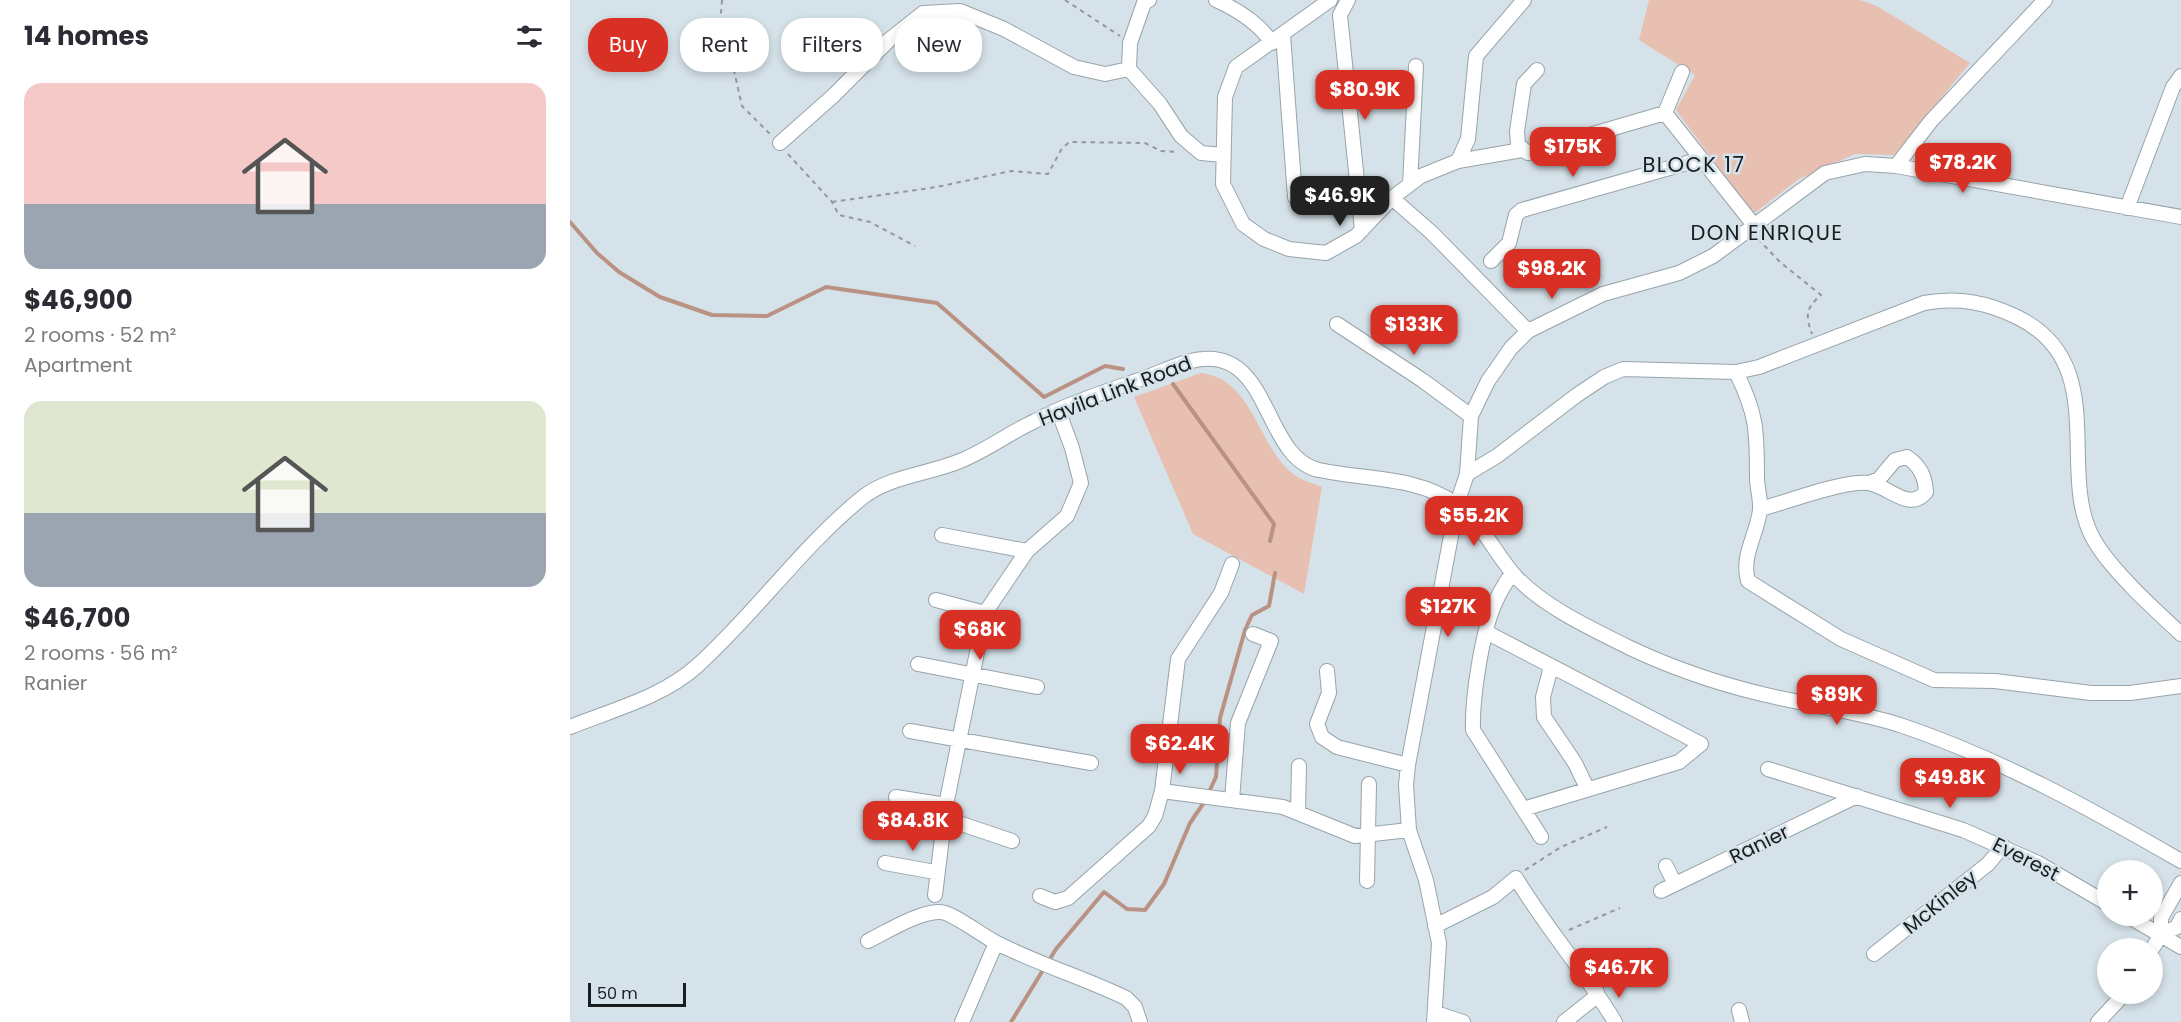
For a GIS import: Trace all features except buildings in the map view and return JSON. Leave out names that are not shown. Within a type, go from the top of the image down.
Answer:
[{"type":"street","points":[[1149,0],[1144,3],[1130,43],[1129,69],[1160,104],[1181,136],[1201,153],[1223,155]]},
{"type":"street","points":[[1216,0],[1236,9],[1277,39]]},
{"type":"street","points":[[1330,0],[1236,67],[1225,97],[1223,184],[1243,224],[1264,239],[1289,249],[1326,253],[1362,230],[1392,198],[1421,176],[1458,161],[1522,150],[1528,153],[1665,114]]},
{"type":"street","points":[[1348,0],[1340,15],[1362,230]]},
{"type":"street","points":[[1458,161],[1468,140],[1476,56],[1524,0]]},
{"type":"street","points":[[1896,166],[1932,121],[2045,0]]},
{"type":"street","points":[[780,143],[833,96],[889,40],[923,13],[960,11],[1004,28],[1074,67],[1105,74],[1129,69]]},
{"type":"street","points":[[1277,39],[1295,197]]},
{"type":"street","points":[[1410,184],[1416,66]]},
{"type":"street","points":[[1522,150],[1517,131],[1524,84],[1537,70]]},
{"type":"street","points":[[1665,114],[1682,72]]},
{"type":"street","points":[[2127,208],[2173,87],[2181,76]]},
{"type":"street","points":[[1665,114],[1701,159],[1747,229]]},
{"type":"street","points":[[1491,261],[1514,235],[1516,215],[1522,210],[1701,159]]},
{"type":"street","points":[[1463,1022],[1435,1017],[1439,974],[1435,926],[1426,879],[1409,830],[1406,785],[1457,504],[1467,474],[1471,416],[1488,381],[1511,348],[1528,331],[1603,294],[1679,273],[1713,256],[1825,173],[1865,164],[1896,166],[2181,217]]},
{"type":"street","points":[[1392,198],[1432,233],[1528,331]]},
{"type":"street","points":[[1467,474],[1497,456],[1577,395],[1604,377],[1623,369],[1736,372],[1759,367],[1914,306],[1947,299],[1994,306],[2025,321],[2048,340],[2065,364],[2074,388],[2085,517],[2094,540],[2115,566],[2181,634]]},
{"type":"street","points":[[1337,324],[1422,380],[1471,416]]},
{"type":"street","name":"Havila Link Road","points":[[570,727],[663,689],[695,668],[832,522],[870,492],[986,450],[1031,422],[1058,410],[1188,362],[1213,359],[1240,370],[1250,380],[1290,450],[1308,467],[1402,482],[1425,489],[1457,504],[1481,531],[1512,573],[1530,590],[1553,606],[1628,647],[1663,662],[1760,693],[1908,728],[2065,794],[2181,861]]},
{"type":"street","points":[[1736,372],[1750,401],[1757,427],[1760,509],[1744,568],[1748,581],[1841,639],[1934,680],[1995,681],[2091,693],[2130,693],[2181,686]]},
{"type":"street","points":[[935,895],[935,872],[945,811],[985,613],[1027,551],[1067,516],[1080,483],[1072,448],[1058,410]]},
{"type":"street","points":[[1760,509],[1846,486],[1869,483]]},
{"type":"street","points":[[942,535],[1027,551]]},
{"type":"street","points":[[1040,896],[1055,902],[1068,898],[1149,826],[1155,816],[1162,791],[1178,658],[1221,593],[1232,564]]},
{"type":"street","points":[[1512,573],[1495,602],[1486,632],[1473,714],[1473,730],[1541,837]]},
{"type":"street","points":[[936,600],[985,613]]},
{"type":"street","points":[[1486,632],[1701,744],[1679,762],[1523,809]]},
{"type":"street","points":[[1232,800],[1238,723],[1271,641],[1253,634]]},
{"type":"street","points":[[918,664],[1037,687]]},
{"type":"street","points":[[1551,667],[1543,697],[1544,717],[1575,763],[1587,788]]},
{"type":"street","points":[[1327,671],[1329,693],[1317,724],[1322,737],[1337,747],[1408,765]]},
{"type":"street","points":[[910,731],[1092,763]]},
{"type":"street","points":[[1298,812],[1299,766]]},
{"type":"street","name":"Everest","points":[[1768,769],[1963,830],[2038,863],[2097,898]]},
{"type":"street","points":[[1367,881],[1369,784]]},
{"type":"street","points":[[1162,791],[1283,807],[1355,836],[1409,830]]},
{"type":"street","name":"Ranier","points":[[1661,891],[1857,796]]},
{"type":"street","points":[[896,797],[945,811],[1012,840]]},
{"type":"street","name":"McKinley","points":[[1874,954],[1892,948],[1988,864],[2003,846]]},
{"type":"street","points":[[885,863],[935,872]]},
{"type":"street","points":[[1666,866],[1675,884]]},
{"type":"street","points":[[1435,926],[1493,897],[1516,878],[1596,991],[1615,1022]]},
{"type":"street","points":[[2161,935],[2161,918],[2181,883]]},
{"type":"street","points":[[868,941],[909,921],[939,912],[953,915],[965,926],[996,943],[1126,998],[1135,1007],[1140,1022]]},
{"type":"street","points":[[2159,938],[2177,927],[2181,919]]},
{"type":"street","points":[[2145,926],[2181,947]]},
{"type":"street","points":[[962,1022],[996,943]]},
{"type":"street","points":[[1564,1022],[1593,999],[1596,991]]},
{"type":"street","points":[[2098,1022],[2115,1004]]},
{"type":"path","points":[[1065,0],[1130,43]]},
{"type":"path","points":[[832,202],[937,187],[1011,171],[1048,174],[1061,150],[1069,142],[1145,143],[1161,151],[1201,153]]},
{"type":"path","points":[[1747,229],[1780,262],[1821,295],[1809,306],[1806,317],[1815,344]]},
{"type":"path","points":[[1516,878],[1561,847],[1607,827]]},
{"type":"path","points":[[1555,936],[1620,908]]},
{"type":"path","points":[[1596,991],[1651,948]]},
{"type":"shaded area","points":[[1649,0],[1860,0],[1877,6],[1970,63],[1894,155],[1855,154],[1799,179],[1753,214],[1676,110],[1695,75],[1639,40]]},
{"type":"shaded area","points":[[1201,373],[1218,378],[1232,387],[1253,414],[1280,460],[1295,475],[1322,487],[1304,594],[1193,534],[1134,397]]},
{"type":"waterway","points":[[570,222],[597,253],[619,272],[660,297],[712,315],[767,316],[826,287],[937,303],[1044,397],[1105,366],[1123,369]]},
{"type":"waterway","points":[[1173,384],[1274,524],[1270,541]]},
{"type":"waterway","points":[[1208,794],[1216,777],[1220,718],[1245,630],[1252,615],[1269,606],[1275,573]]},
{"type":"waterway","points":[[1011,1022],[1056,949],[1104,892],[1127,909],[1145,910],[1164,884],[1190,823],[1205,801]]},
{"type":"district","name":"BLOCK 17","points":[[1694,165]]},
{"type":"district","name":"DON ENRIQUE","points":[[1767,233]]}]
